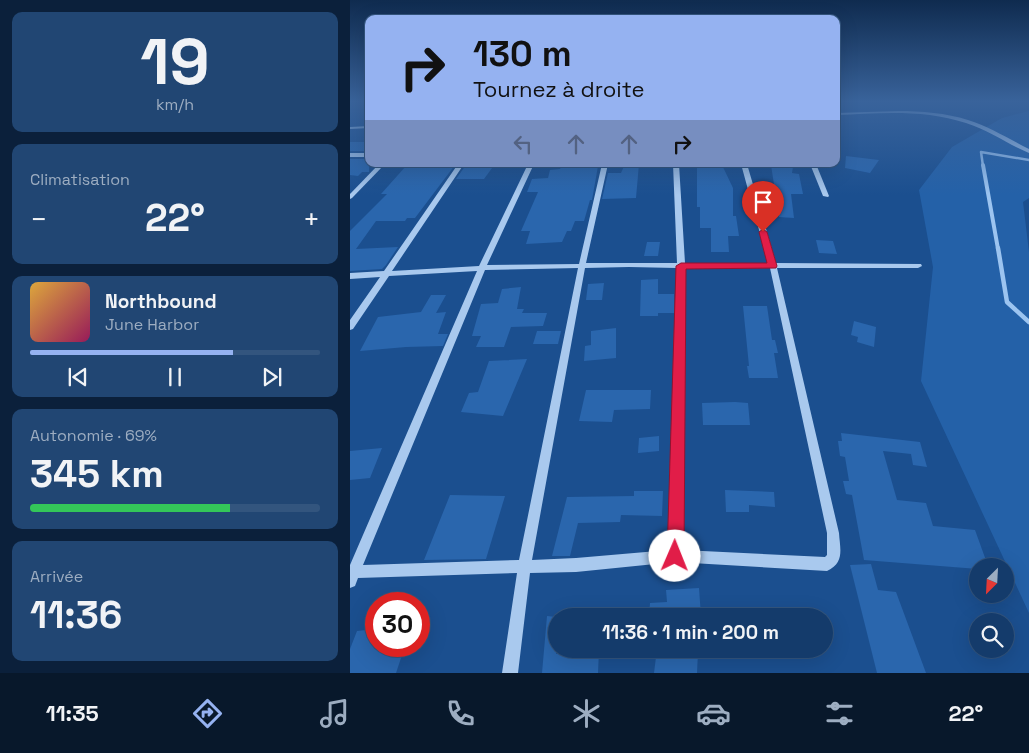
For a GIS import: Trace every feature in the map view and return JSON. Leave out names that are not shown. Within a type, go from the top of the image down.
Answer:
[{"type":"street","points":[[990,132],[1029,151]]},
{"type":"street","points":[[350,155],[365,155]]},
{"type":"street","points":[[350,197],[379,167]]},
{"type":"street","points":[[350,327],[459,167]]},
{"type":"street","points":[[530,167],[482,268],[351,575],[576,565],[675,556],[826,564],[834,558],[833,533],[772,266],[745,167]]},
{"type":"street","points":[[510,673],[524,566],[582,266],[604,167]]},
{"type":"street","points":[[675,556],[681,266],[676,167]]},
{"type":"street","points":[[814,167],[826,196]]},
{"type":"street","points":[[350,276],[482,268],[582,266],[918,266]]},
{"type":"shaded area","points":[[977,132],[1029,132],[1029,198],[1023,202],[1029,252],[1029,613],[1014,581],[1014,558],[1003,558],[921,381],[933,267],[919,190],[952,147]]},
{"type":"building","points":[[350,142],[365,142],[365,151],[350,151]]},
{"type":"building","points":[[846,156],[879,160],[870,173],[845,168]]},
{"type":"building","points":[[350,159],[365,159],[365,167],[369,167],[369,172],[362,172],[358,176],[350,175]]},
{"type":"building","points":[[405,167],[453,167],[415,218],[407,218],[405,221],[376,221],[356,249],[398,247],[386,265],[382,269],[350,271],[350,231],[387,194],[381,194]]},
{"type":"building","points":[[465,167],[493,167],[484,179],[456,179]]},
{"type":"building","points":[[561,167],[598,167],[592,200],[590,200],[584,221],[575,221],[571,231],[567,231],[562,242],[526,244],[530,231],[521,231],[538,192],[527,192],[532,179],[548,178],[550,170],[560,169]]},
{"type":"building","points":[[624,167],[639,167],[636,198],[602,199],[608,173],[621,173]]},
{"type":"building","points":[[697,167],[723,167],[733,188],[733,216],[736,216],[739,236],[728,236],[729,252],[711,252],[711,228],[700,228],[700,207],[697,207]]},
{"type":"building","points":[[771,167],[793,167],[792,173],[799,174],[803,194],[791,194],[794,218],[779,217]]},
{"type":"building","points":[[816,240],[833,241],[837,254],[819,253]]},
{"type":"building","points":[[647,242],[660,242],[658,256],[644,256]]},
{"type":"building","points":[[658,279],[658,294],[674,294],[674,313],[658,313],[658,316],[640,316],[641,280]]},
{"type":"building","points":[[604,283],[602,300],[586,300],[588,284]]},
{"type":"building","points":[[521,287],[517,309],[524,309],[522,313],[547,313],[543,326],[511,327],[504,347],[476,347],[481,336],[472,336],[481,304],[498,303],[502,289]]},
{"type":"building","points":[[431,295],[446,295],[436,313],[446,312],[438,334],[448,334],[443,346],[360,351],[378,317],[421,312]]},
{"type":"building","points":[[743,306],[767,306],[772,340],[775,340],[778,353],[774,353],[778,378],[749,378]]},
{"type":"building","points":[[854,321],[876,327],[874,347],[857,342],[858,337],[851,335]]},
{"type":"building","points":[[616,328],[616,358],[584,361],[585,346],[591,345],[591,331]]},
{"type":"building","points":[[537,331],[561,331],[558,344],[533,344]]},
{"type":"building","points":[[527,359],[503,416],[461,412],[469,393],[478,392],[489,361]]},
{"type":"building","points":[[586,390],[651,390],[650,409],[614,410],[612,422],[579,421]]},
{"type":"building","points":[[702,403],[748,403],[750,425],[703,425]]},
{"type":"building","points":[[841,433],[920,442],[927,467],[913,465],[911,454],[883,451],[897,500],[926,503],[933,526],[975,530],[985,558],[969,558],[969,568],[864,560],[852,495],[846,494],[843,481],[849,481],[845,457],[840,456],[838,441],[842,441]]},
{"type":"building","points":[[659,436],[659,451],[638,453],[639,438]]},
{"type":"building","points":[[382,448],[370,478],[350,480],[350,451]]},
{"type":"building","points":[[725,490],[774,492],[775,507],[749,505],[749,512],[726,512]]},
{"type":"building","points":[[634,491],[663,491],[662,516],[621,515],[620,522],[578,523],[570,556],[552,556],[567,497],[634,496]]},
{"type":"building","points":[[450,495],[505,496],[486,559],[424,560]]},
{"type":"building","points":[[871,564],[878,590],[896,592],[926,673],[877,673],[850,565]]},
{"type":"building","points":[[699,588],[700,608],[650,608],[650,603],[667,602],[666,590]]},
{"type":"building","points":[[547,616],[548,658],[599,658],[598,673],[542,673]]},
{"type":"building","points":[[365,630],[365,657],[401,657],[396,673],[350,673],[350,649],[357,631]]},
{"type":"building","points":[[656,658],[698,658],[697,673],[654,673]]},
{"type":"waterway","points":[[983,166],[981,152],[1029,160]]},
{"type":"waterway","points":[[983,165],[998,249]]},
{"type":"waterway","points":[[998,248],[1007,302],[1029,322]]},
{"type":"route","points":[[675,556],[681,266],[772,266],[763,232]]}]
